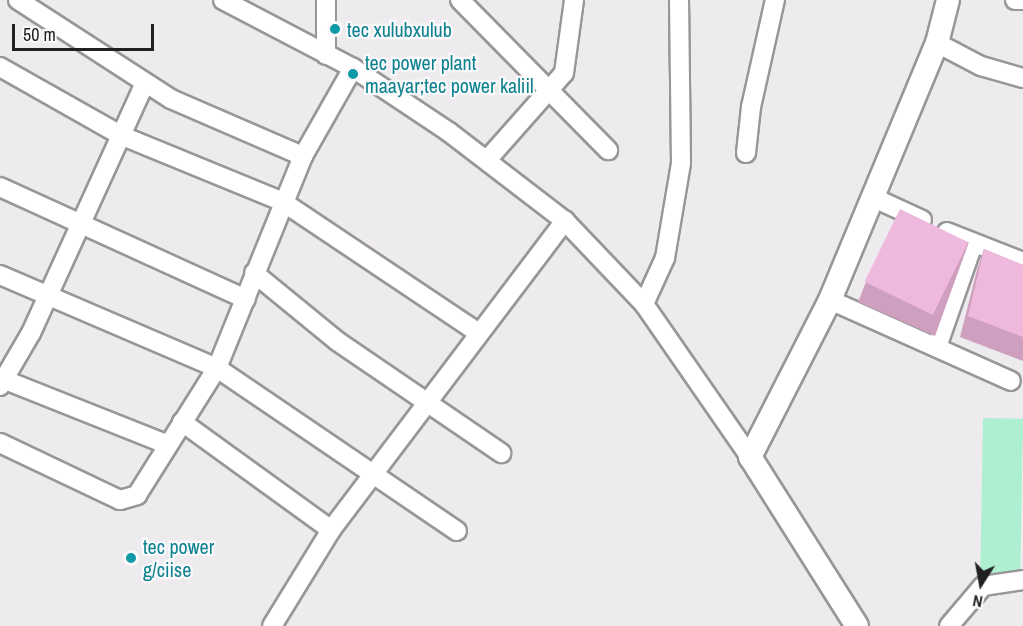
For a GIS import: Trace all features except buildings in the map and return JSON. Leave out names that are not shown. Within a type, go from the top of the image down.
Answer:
[{"type":"main road","points":[[857,626],[750,457],[830,300],[937,43],[948,0]]},
{"type":"street","points":[[18,0],[145,82],[303,156]]},
{"type":"street","points":[[326,0],[326,55]]},
{"type":"street","points":[[460,0],[608,150]]},
{"type":"street","points":[[487,160],[552,93],[565,70],[574,0]]},
{"type":"street","points":[[644,304],[665,258],[681,164],[679,0]]},
{"type":"street","points":[[746,153],[751,107],[775,0]]},
{"type":"street","points":[[1015,0],[1023,0]]},
{"type":"street","points":[[232,2],[353,68],[487,160],[565,221],[644,304],[728,421],[750,457]]},
{"type":"street","points":[[937,43],[981,66],[1023,78]]},
{"type":"street","points":[[0,68],[120,135],[283,202],[479,333]]},
{"type":"street","points":[[0,443],[130,500],[217,368],[303,156],[353,68]]},
{"type":"street","points":[[145,82],[46,295],[1,381],[166,444]]},
{"type":"street","points":[[0,187],[246,299]]},
{"type":"street","points":[[872,197],[973,244],[1023,262]]},
{"type":"street","points":[[272,626],[331,530],[565,221]]},
{"type":"street","points":[[937,347],[973,244]]},
{"type":"street","points":[[254,273],[426,404],[501,453]]},
{"type":"street","points":[[0,275],[217,368],[376,471],[457,531]]},
{"type":"street","points":[[830,300],[1011,381]]},
{"type":"street","points":[[182,422],[331,530]]},
{"type":"street","points":[[949,626],[983,586],[1023,580]]},
{"type":"green space","points":[[983,418],[1023,419],[1020,587],[980,586]]},
{"type":"place","name":"tec xulubxulub","points":[[335,29]]},
{"type":"place","name":"tec power plant maayar;tec power kaliil","points":[[353,74]]},
{"type":"place","name":"tec power g/ciise","points":[[131,558]]}]
